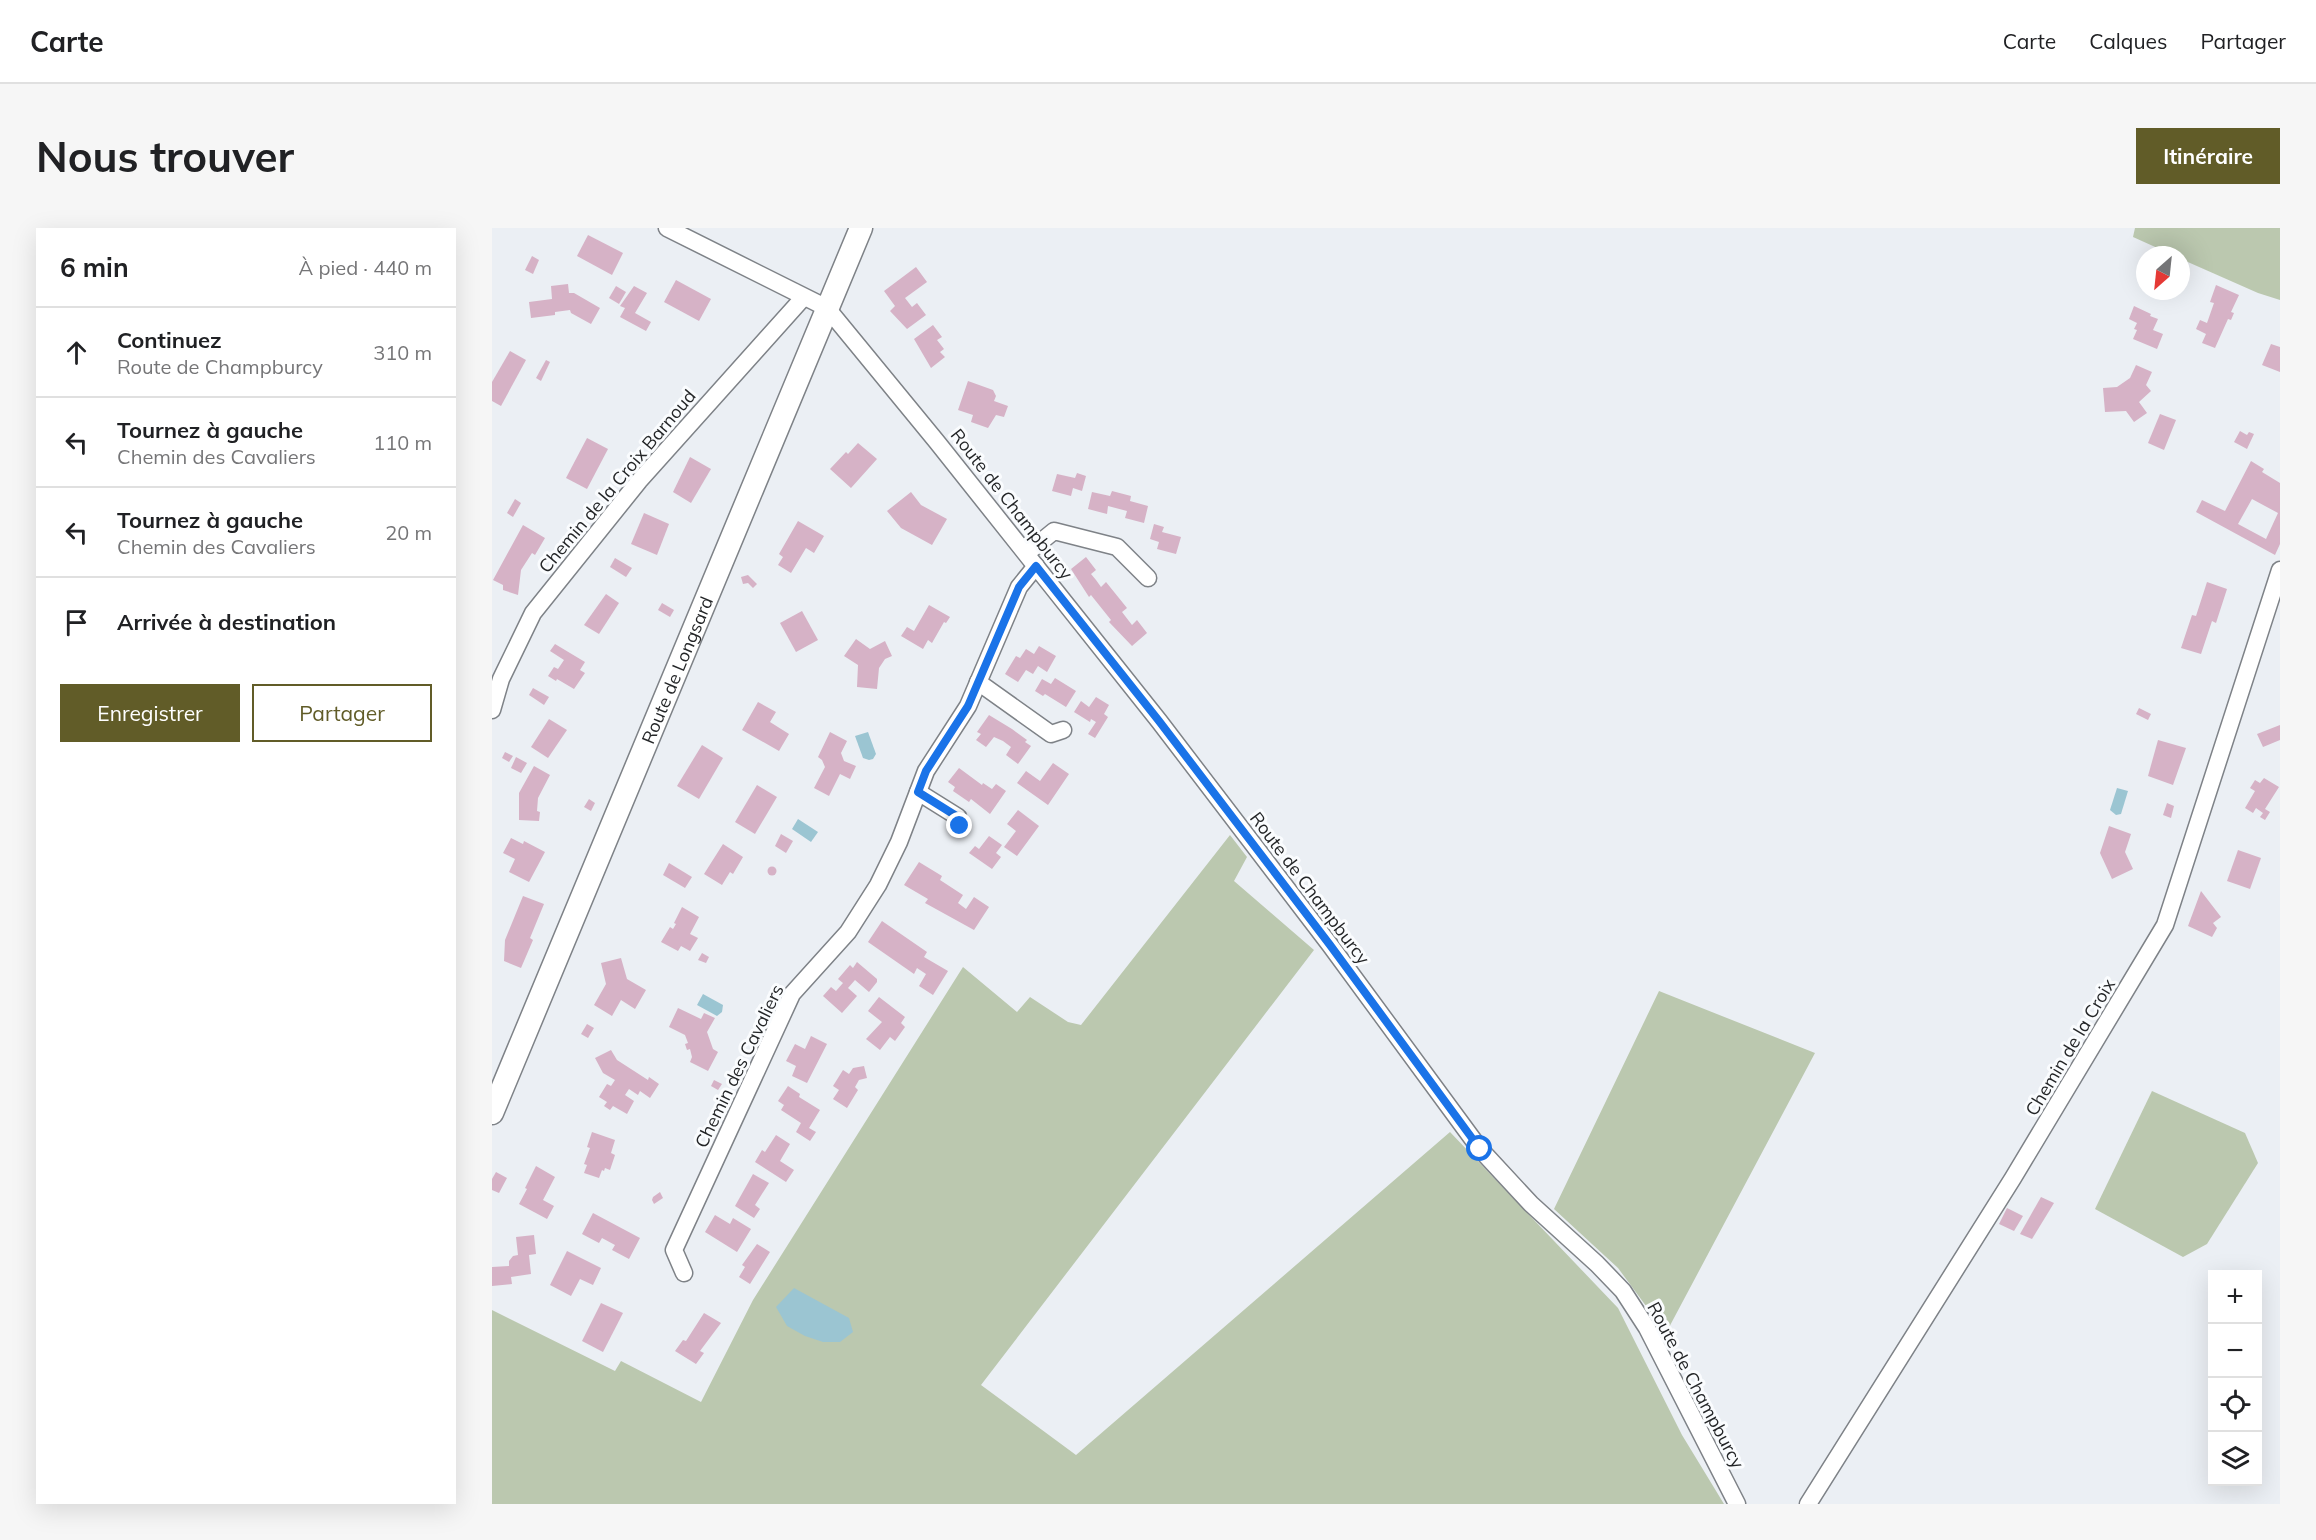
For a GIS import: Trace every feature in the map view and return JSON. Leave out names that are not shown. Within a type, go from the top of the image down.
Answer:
[{"type":"main road","name":"Route de Longsard","points":[[492,1113],[861,228]]},
{"type":"street","points":[[667,228],[827,308]]},
{"type":"street","name":"Chemin de la Croix Barnoud","points":[[492,710],[501,679],[533,613],[639,481],[803,298]]},
{"type":"street","name":"Route de Champburcy","points":[[827,308],[1159,721],[1323,936],[1480,1149],[1531,1204],[1623,1291],[1647,1328],[1737,1504]]},
{"type":"street","name":"Chemin des Cavaliers","points":[[684,1274],[674,1250],[792,994],[848,932],[878,885],[899,842],[926,771],[968,706],[1031,560],[1054,531],[1118,547],[1148,578]]},
{"type":"street","name":"Chemin de la Croix","points":[[1808,1504],[2013,1178],[2165,926],[2280,570]]},
{"type":"street","points":[[978,682],[1051,734],[1064,730]]},
{"type":"street","points":[[918,792],[958,817],[960,826]]},
{"type":"green space","points":[[2135,228],[2280,228],[2280,300],[2258,293],[2190,263],[2190,246],[2153,246],[2133,237]]},
{"type":"green space","points":[[1230,835],[1247,857],[1234,881],[1314,950],[981,1385],[1076,1455],[1450,1132],[1618,1308],[1682,1435],[1724,1504],[492,1504],[492,1310],[615,1371],[621,1361],[701,1402],[753,1300],[963,967],[1017,1012],[1030,997],[1068,1022],[1081,1025]]},
{"type":"green space","points":[[1659,991],[1815,1053],[1666,1333],[1618,1268],[1554,1209]]},
{"type":"green space","points":[[2152,1091],[2245,1133],[2258,1163],[2207,1244],[2183,1257],[2095,1209]]},
{"type":"water","points":[[868,732],[876,754],[873,759],[869,760],[863,758],[855,736]]},
{"type":"water","points":[[2117,788],[2128,791],[2121,814],[2116,815],[2110,810]]},
{"type":"water","points":[[798,819],[818,832],[811,842],[792,829]]},
{"type":"water","points":[[703,994],[723,1005],[722,1012],[717,1016],[697,1005]]},
{"type":"water","points":[[794,1288],[849,1318],[853,1332],[840,1342],[823,1342],[805,1336],[787,1326],[776,1307]]},
{"type":"building","points":[[588,235],[623,253],[612,275],[577,256]]},
{"type":"building","points":[[532,256],[539,260],[533,274],[525,270]]},
{"type":"building","points":[[916,267],[927,282],[905,298],[912,307],[917,303],[926,315],[907,329],[890,311],[895,306],[884,291]]},
{"type":"building","points":[[676,280],[711,299],[699,321],[664,302]]},
{"type":"building","points":[[568,284],[569,293],[574,293],[600,308],[591,324],[571,313],[570,310],[555,312],[555,315],[531,318],[529,302],[552,299],[551,286]]},
{"type":"building","points":[[2216,285],[2239,295],[2231,312],[2234,313],[2231,320],[2228,319],[2215,348],[2202,343],[2206,334],[2196,329],[2200,320],[2207,323],[2214,303],[2210,302]]},
{"type":"building","points":[[616,286],[626,292],[619,304],[609,298]]},
{"type":"building","points":[[634,286],[647,293],[635,313],[651,322],[646,331],[620,317],[625,308],[620,306]]},
{"type":"building","points":[[2134,306],[2158,319],[2153,330],[2163,334],[2157,349],[2133,339],[2137,323],[2129,319]]},
{"type":"building","points":[[933,325],[942,337],[937,340],[944,349],[940,352],[945,357],[931,368],[914,339]]},
{"type":"building","points":[[2271,344],[2280,347],[2280,372],[2262,365]]},
{"type":"building","points":[[510,351],[526,360],[501,406],[492,401],[492,382]]},
{"type":"building","points":[[546,360],[550,362],[541,381],[536,378]]},
{"type":"building","points":[[2136,365],[2152,372],[2146,385],[2151,391],[2139,402],[2147,413],[2134,422],[2126,411],[2105,412],[2103,388],[2117,387],[2130,378]]},
{"type":"building","points":[[968,381],[993,390],[996,396],[994,401],[1008,406],[1004,417],[996,415],[988,428],[971,422],[973,415],[958,410]]},
{"type":"building","points":[[2160,414],[2176,420],[2164,450],[2148,443]]},
{"type":"building","points":[[2240,431],[2247,435],[2249,432],[2254,434],[2247,449],[2234,442]]},
{"type":"building","points":[[587,438],[608,449],[587,489],[566,478]]},
{"type":"building","points":[[858,443],[877,459],[851,488],[830,469]]},
{"type":"building","points":[[690,457],[711,469],[691,503],[673,492]]},
{"type":"building","points":[[2251,461],[2264,469],[2262,472],[2280,483],[2280,544],[2275,555],[2196,512],[2202,500],[2225,511]],"holes":[[[2252,499],[2278,513],[2266,539],[2238,524]]]},
{"type":"building","points":[[1077,473],[1086,476],[1082,491],[1073,488],[1071,496],[1052,491],[1057,474],[1075,478]]},
{"type":"building","points":[[1112,491],[1131,496],[1130,501],[1148,506],[1144,523],[1125,518],[1127,511],[1108,506],[1107,514],[1088,509],[1092,492],[1110,496]]},
{"type":"building","points":[[911,492],[921,505],[947,519],[932,545],[901,528],[887,511]]},
{"type":"building","points":[[515,499],[521,503],[513,517],[507,513]]},
{"type":"building","points":[[644,513],[669,524],[657,555],[631,544]]},
{"type":"building","points":[[798,521],[824,536],[814,553],[806,548],[791,573],[778,565],[783,557],[779,554]]},
{"type":"building","points":[[1154,524],[1164,527],[1162,532],[1181,537],[1176,554],[1157,549],[1159,542],[1150,539]]},
{"type":"building","points":[[523,525],[545,538],[535,555],[532,553],[521,570],[518,595],[503,590],[503,585],[493,580]]},
{"type":"building","points":[[1086,557],[1096,570],[1091,574],[1101,587],[1106,582],[1127,608],[1122,612],[1132,625],[1137,620],[1147,633],[1132,646],[1109,622],[1111,620],[1091,595],[1089,597],[1071,569]]},
{"type":"building","points":[[615,558],[632,568],[626,577],[610,567]]},
{"type":"building","points":[[748,575],[757,584],[753,588],[748,583],[743,584],[741,577]]},
{"type":"building","points":[[2207,582],[2227,589],[2216,623],[2212,621],[2201,654],[2181,648],[2192,615],[2196,616]]},
{"type":"building","points":[[606,594],[619,603],[599,634],[584,625]]},
{"type":"building","points":[[662,603],[674,610],[670,617],[658,610]]},
{"type":"building","points":[[929,605],[950,617],[946,623],[944,622],[932,643],[928,640],[923,649],[901,636],[907,627],[914,631]]},
{"type":"building","points":[[802,611],[818,640],[796,652],[780,623]]},
{"type":"building","points":[[856,639],[870,649],[885,641],[892,656],[885,659],[879,668],[877,689],[857,687],[858,665],[844,656]]},
{"type":"building","points":[[555,644],[585,662],[580,670],[585,673],[574,689],[548,676],[554,667],[558,669],[564,660],[550,651]]},
{"type":"building","points":[[1039,646],[1056,656],[1047,672],[1038,666],[1033,674],[1026,670],[1018,682],[1005,674],[1016,656],[1020,658],[1026,649],[1034,654]]},
{"type":"building","points":[[1055,678],[1076,691],[1066,707],[1045,694],[1043,696],[1035,691],[1042,679],[1051,684]]},
{"type":"building","points":[[533,688],[549,697],[544,705],[529,695]]},
{"type":"building","points":[[1096,697],[1109,705],[1104,714],[1108,717],[1095,738],[1088,734],[1096,722],[1091,719],[1090,722],[1074,712],[1081,701],[1089,707]]},
{"type":"building","points":[[758,702],[776,712],[770,722],[789,734],[779,751],[742,730]]},
{"type":"building","points":[[2139,708],[2151,714],[2148,720],[2136,714]]},
{"type":"building","points":[[989,715],[1027,740],[1025,742],[1031,746],[1018,764],[1006,755],[1011,747],[1003,741],[994,737],[986,747],[976,740],[981,734],[977,732]]},
{"type":"building","points":[[549,719],[567,730],[548,758],[531,747]]},
{"type":"building","points":[[2280,725],[2280,740],[2263,747],[2257,734]]},
{"type":"building","points":[[830,732],[847,741],[841,753],[844,761],[856,766],[850,779],[840,774],[829,796],[814,788],[825,767],[818,757]]},
{"type":"building","points":[[2158,740],[2186,748],[2173,785],[2148,776]]},
{"type":"building","points":[[702,745],[723,758],[699,799],[677,786]]},
{"type":"building","points":[[505,752],[513,756],[509,762],[502,758]]},
{"type":"building","points":[[516,757],[527,763],[521,773],[511,768]]},
{"type":"building","points":[[1053,763],[1069,774],[1048,805],[1017,783],[1026,771],[1040,781]]},
{"type":"building","points":[[534,766],[550,775],[538,798],[539,821],[519,820],[519,793]]},
{"type":"building","points":[[959,768],[982,785],[983,783],[992,789],[996,784],[1006,791],[990,814],[971,799],[969,802],[953,791],[955,787],[948,782]]},
{"type":"building","points":[[2264,778],[2279,787],[2265,809],[2270,812],[2265,820],[2260,817],[2263,813],[2256,808],[2253,813],[2245,808],[2255,791],[2250,788],[2255,780],[2260,783]]},
{"type":"building","points":[[757,785],[777,797],[755,834],[735,822]]},
{"type":"building","points":[[589,799],[595,803],[591,811],[584,807]]},
{"type":"building","points":[[2167,803],[2174,806],[2171,818],[2163,815]]},
{"type":"building","points":[[1018,810],[1039,826],[1017,856],[1004,847],[1016,831],[1007,824]]},
{"type":"building","points":[[2109,826],[2131,834],[2125,852],[2133,869],[2112,879],[2100,853]]},
{"type":"building","points":[[781,834],[793,841],[786,853],[775,846]]},
{"type":"building","points":[[989,836],[1002,845],[996,853],[1001,857],[992,869],[969,853],[975,846],[979,849]]},
{"type":"building","points":[[511,838],[523,844],[524,841],[545,852],[529,882],[509,872],[515,859],[503,853]]},
{"type":"building","points":[[723,844],[743,857],[733,874],[730,872],[722,885],[704,874]]},
{"type":"building","points":[[2238,850],[2261,858],[2250,889],[2227,881]]},
{"type":"building","points":[[919,862],[942,876],[940,880],[963,895],[958,903],[966,909],[974,897],[989,907],[974,930],[925,903],[928,899],[904,885]]},
{"type":"building","points":[[669,863],[692,877],[685,888],[663,875]]},
{"type":"building","points":[[772,866],[777,871],[772,876],[767,871]]},
{"type":"building","points":[[2201,891],[2221,917],[2213,923],[2217,928],[2212,937],[2188,926]]},
{"type":"building","points":[[523,896],[544,904],[530,938],[533,940],[521,968],[504,961],[505,940]]},
{"type":"building","points":[[682,907],[699,917],[690,934],[698,938],[690,951],[681,946],[678,951],[661,942],[670,927],[673,929],[676,924],[674,923]]},
{"type":"building","points":[[882,921],[927,952],[924,957],[948,971],[933,995],[919,986],[926,974],[917,968],[914,974],[868,942]]},
{"type":"building","points":[[702,953],[709,957],[706,963],[698,960]]},
{"type":"building","points":[[621,958],[627,979],[646,990],[635,1009],[621,1000],[612,1016],[594,1005],[606,984],[601,963]]},
{"type":"building","points":[[857,962],[877,979],[877,982],[869,992],[855,980],[848,988],[857,996],[842,1013],[823,996],[831,987],[836,991],[843,983],[838,979],[850,965],[853,968]]},
{"type":"building","points":[[879,997],[905,1017],[901,1023],[905,1027],[895,1041],[890,1037],[880,1050],[866,1039],[882,1022],[868,1011]]},
{"type":"building","points":[[678,1008],[701,1019],[704,1013],[715,1018],[707,1032],[713,1049],[718,1052],[708,1071],[690,1062],[692,1057],[690,1049],[687,1050],[685,1044],[688,1043],[685,1035],[669,1027]]},
{"type":"building","points":[[587,1024],[594,1028],[588,1038],[581,1034]]},
{"type":"building","points":[[811,1036],[827,1044],[807,1083],[792,1076],[796,1066],[786,1061],[795,1044],[805,1049]]},
{"type":"building","points":[[611,1050],[617,1060],[648,1080],[649,1077],[659,1084],[650,1098],[640,1091],[638,1095],[629,1089],[625,1095],[634,1101],[627,1114],[613,1106],[610,1110],[604,1106],[607,1102],[599,1097],[607,1084],[611,1086],[615,1080],[603,1073],[595,1058]]},
{"type":"building","points":[[864,1066],[867,1078],[859,1080],[855,1087],[858,1090],[847,1108],[833,1099],[839,1090],[833,1086],[843,1070],[849,1074],[853,1068]]},
{"type":"building","points":[[714,1080],[722,1084],[718,1090],[711,1086]]},
{"type":"building","points":[[788,1086],[800,1094],[799,1097],[820,1110],[809,1128],[816,1132],[810,1141],[796,1132],[801,1123],[781,1110],[784,1105],[778,1101]]},
{"type":"building","points":[[592,1132],[615,1140],[611,1153],[615,1155],[610,1170],[605,1168],[604,1171],[602,1170],[599,1178],[584,1173],[587,1165],[584,1164],[590,1148],[587,1147]]},
{"type":"building","points":[[776,1135],[790,1144],[780,1161],[794,1170],[786,1182],[755,1162],[762,1150],[765,1152]]},
{"type":"building","points":[[536,1166],[555,1177],[543,1200],[554,1206],[547,1219],[519,1204]]},
{"type":"building","points":[[496,1172],[507,1178],[499,1193],[492,1190],[492,1179]]},
{"type":"building","points":[[753,1174],[769,1183],[755,1205],[760,1209],[754,1218],[735,1206]]},
{"type":"building","points":[[660,1192],[663,1198],[654,1204],[653,1197]]},
{"type":"building","points":[[2041,1197],[2054,1203],[2032,1239],[2020,1234]]},
{"type":"building","points":[[2007,1208],[2023,1216],[2014,1231],[1999,1224]]},
{"type":"building","points":[[593,1213],[640,1238],[629,1259],[612,1250],[615,1245],[602,1238],[599,1243],[582,1234]]},
{"type":"building","points":[[715,1215],[730,1224],[733,1218],[751,1229],[737,1252],[705,1232]]},
{"type":"building","points":[[534,1235],[536,1254],[529,1255],[531,1274],[511,1277],[512,1284],[492,1286],[492,1267],[509,1266],[509,1261],[513,1256],[518,1255],[516,1237]]},
{"type":"building","points":[[757,1244],[770,1252],[750,1284],[739,1277],[745,1267],[742,1265]]},
{"type":"building","points":[[567,1251],[601,1268],[593,1285],[580,1279],[571,1296],[550,1285]]},
{"type":"building","points":[[601,1303],[623,1313],[603,1352],[582,1341]]},
{"type":"building","points":[[704,1313],[721,1323],[700,1351],[704,1353],[696,1364],[675,1351],[683,1340],[686,1341]]},
{"type":"route","points":[[960,826],[958,817],[918,792],[926,771],[968,706],[1019,587],[1036,566],[1159,721],[1330,945],[1480,1149]]}]
